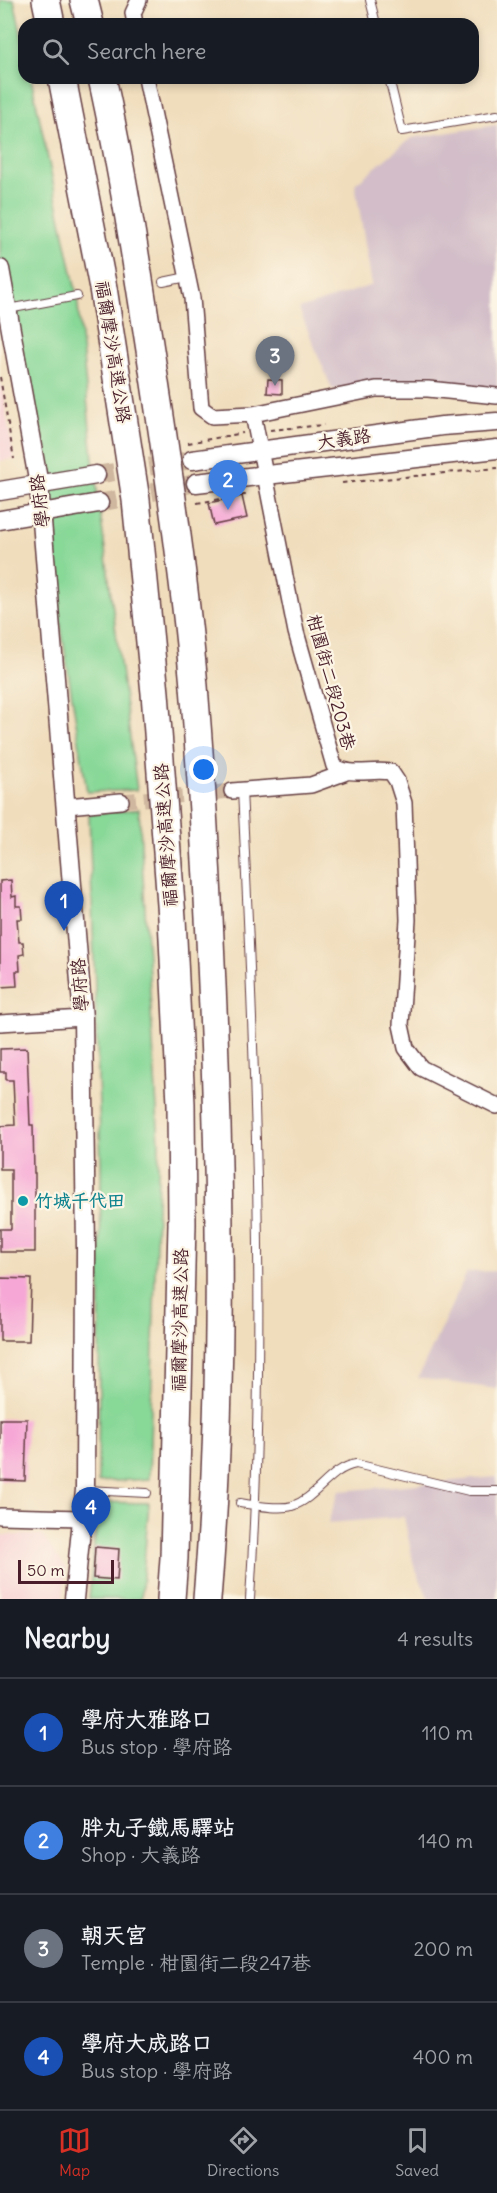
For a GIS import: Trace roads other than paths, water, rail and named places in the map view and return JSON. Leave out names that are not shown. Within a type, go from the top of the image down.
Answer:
[{"type":"highway","points":[[46,0],[50,18]]},
{"type":"highway","points":[[84,0],[88,18]]},
{"type":"highway","name":"福爾摩沙高速公路","points":[[63,84],[103,288],[136,500],[155,693],[171,906],[181,1104],[182,1224],[171,1599]]},
{"type":"highway","name":"福爾摩沙高速公路","points":[[103,84],[140,287],[173,500],[194,684],[209,905],[218,1110],[219,1386],[212,1545],[207,1599]]},
{"type":"street","points":[[134,18],[133,13],[139,0]]},
{"type":"street","points":[[147,84],[192,298],[201,408],[212,416],[253,414],[376,389],[428,389],[497,396]]},
{"type":"street","name":"學府路","points":[[0,268],[39,485],[67,806],[82,1018],[86,1250],[85,1490],[74,1599]]},
{"type":"street","name":"柑園街二段203巷","points":[[253,414],[296,632],[333,766],[344,773],[377,770],[391,772],[397,781],[404,803],[408,921],[401,1025],[406,1048],[421,1068],[497,1106]]},
{"type":"street","name":"大義路","points":[[192,460],[442,426],[497,422]]},
{"type":"street","name":"大義路","points":[[196,483],[267,482],[497,449]]},
{"type":"street","points":[[0,491],[96,475]]},
{"type":"street","points":[[0,519],[99,503]]},
{"type":"street","points":[[237,790],[311,784],[344,773]]},
{"type":"street","points":[[67,806],[121,801]]},
{"type":"street","points":[[0,1023],[82,1018]]},
{"type":"street","points":[[0,1516],[81,1518]]},
{"type":"lane","points":[[370,0],[374,18]]},
{"type":"lane","points":[[390,84],[402,131],[497,115]]},
{"type":"lane","points":[[163,282],[187,277]]},
{"type":"lane","points":[[8,309],[77,296]]},
{"type":"lane","points":[[237,790],[255,1057],[258,1290],[256,1505],[250,1599]]},
{"type":"lane","points":[[240,1503],[292,1506],[310,1495],[344,1466],[356,1464],[470,1491],[497,1491]]},
{"type":"lane","points":[[85,1490],[147,1493]]},
{"type":"tunnel","points":[[96,475],[192,460]]},
{"type":"tunnel","points":[[99,503],[196,483]]},
{"type":"tunnel","points":[[121,801],[232,791]]},
{"type":"place","name":"朝天宮","points":[[275,386]]},
{"type":"place","name":"胖丸子鐵馬驛站","points":[[228,510]]},
{"type":"place","name":"學府大雅路口","points":[[64,931]]},
{"type":"place","name":"竹城千代田","points":[[23,1201]]},
{"type":"place","name":"學府大成路口","points":[[91,1537]]}]
